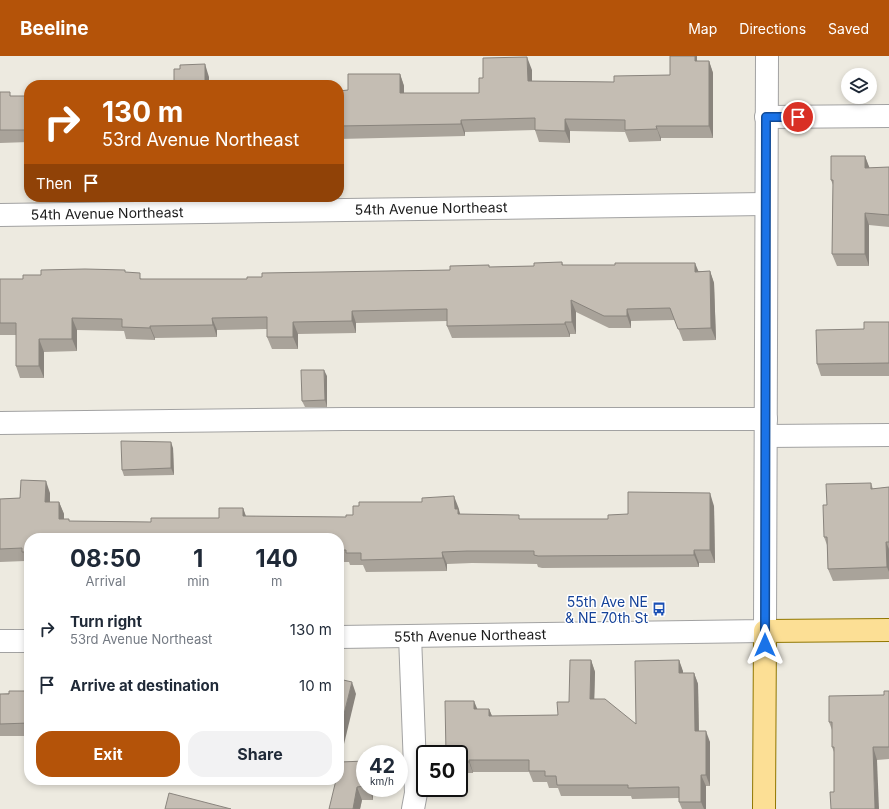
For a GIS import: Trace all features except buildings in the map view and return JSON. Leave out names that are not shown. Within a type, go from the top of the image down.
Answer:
[{"type":"main road","name":"55th Avenue Northeast","points":[[765,631],[889,630]]},
{"type":"main road","points":[[764,809],[765,631]]},
{"type":"street","points":[[765,631],[767,56]]},
{"type":"street","points":[[766,117],[889,116]]},
{"type":"street","name":"54th Avenue Northeast","points":[[0,214],[766,204]]},
{"type":"street","points":[[0,423],[344,419],[766,427],[889,435]]},
{"type":"street","name":"55th Avenue Northeast","points":[[344,637],[765,631]]},
{"type":"street","points":[[410,636],[416,793],[414,809]]},
{"type":"street","points":[[0,641],[24,641]]},
{"type":"place","name":"55th Ave NE & NE 70th St","points":[[659,609]]},
{"type":"route","points":[[765,645],[766,117],[798,117]]}]
